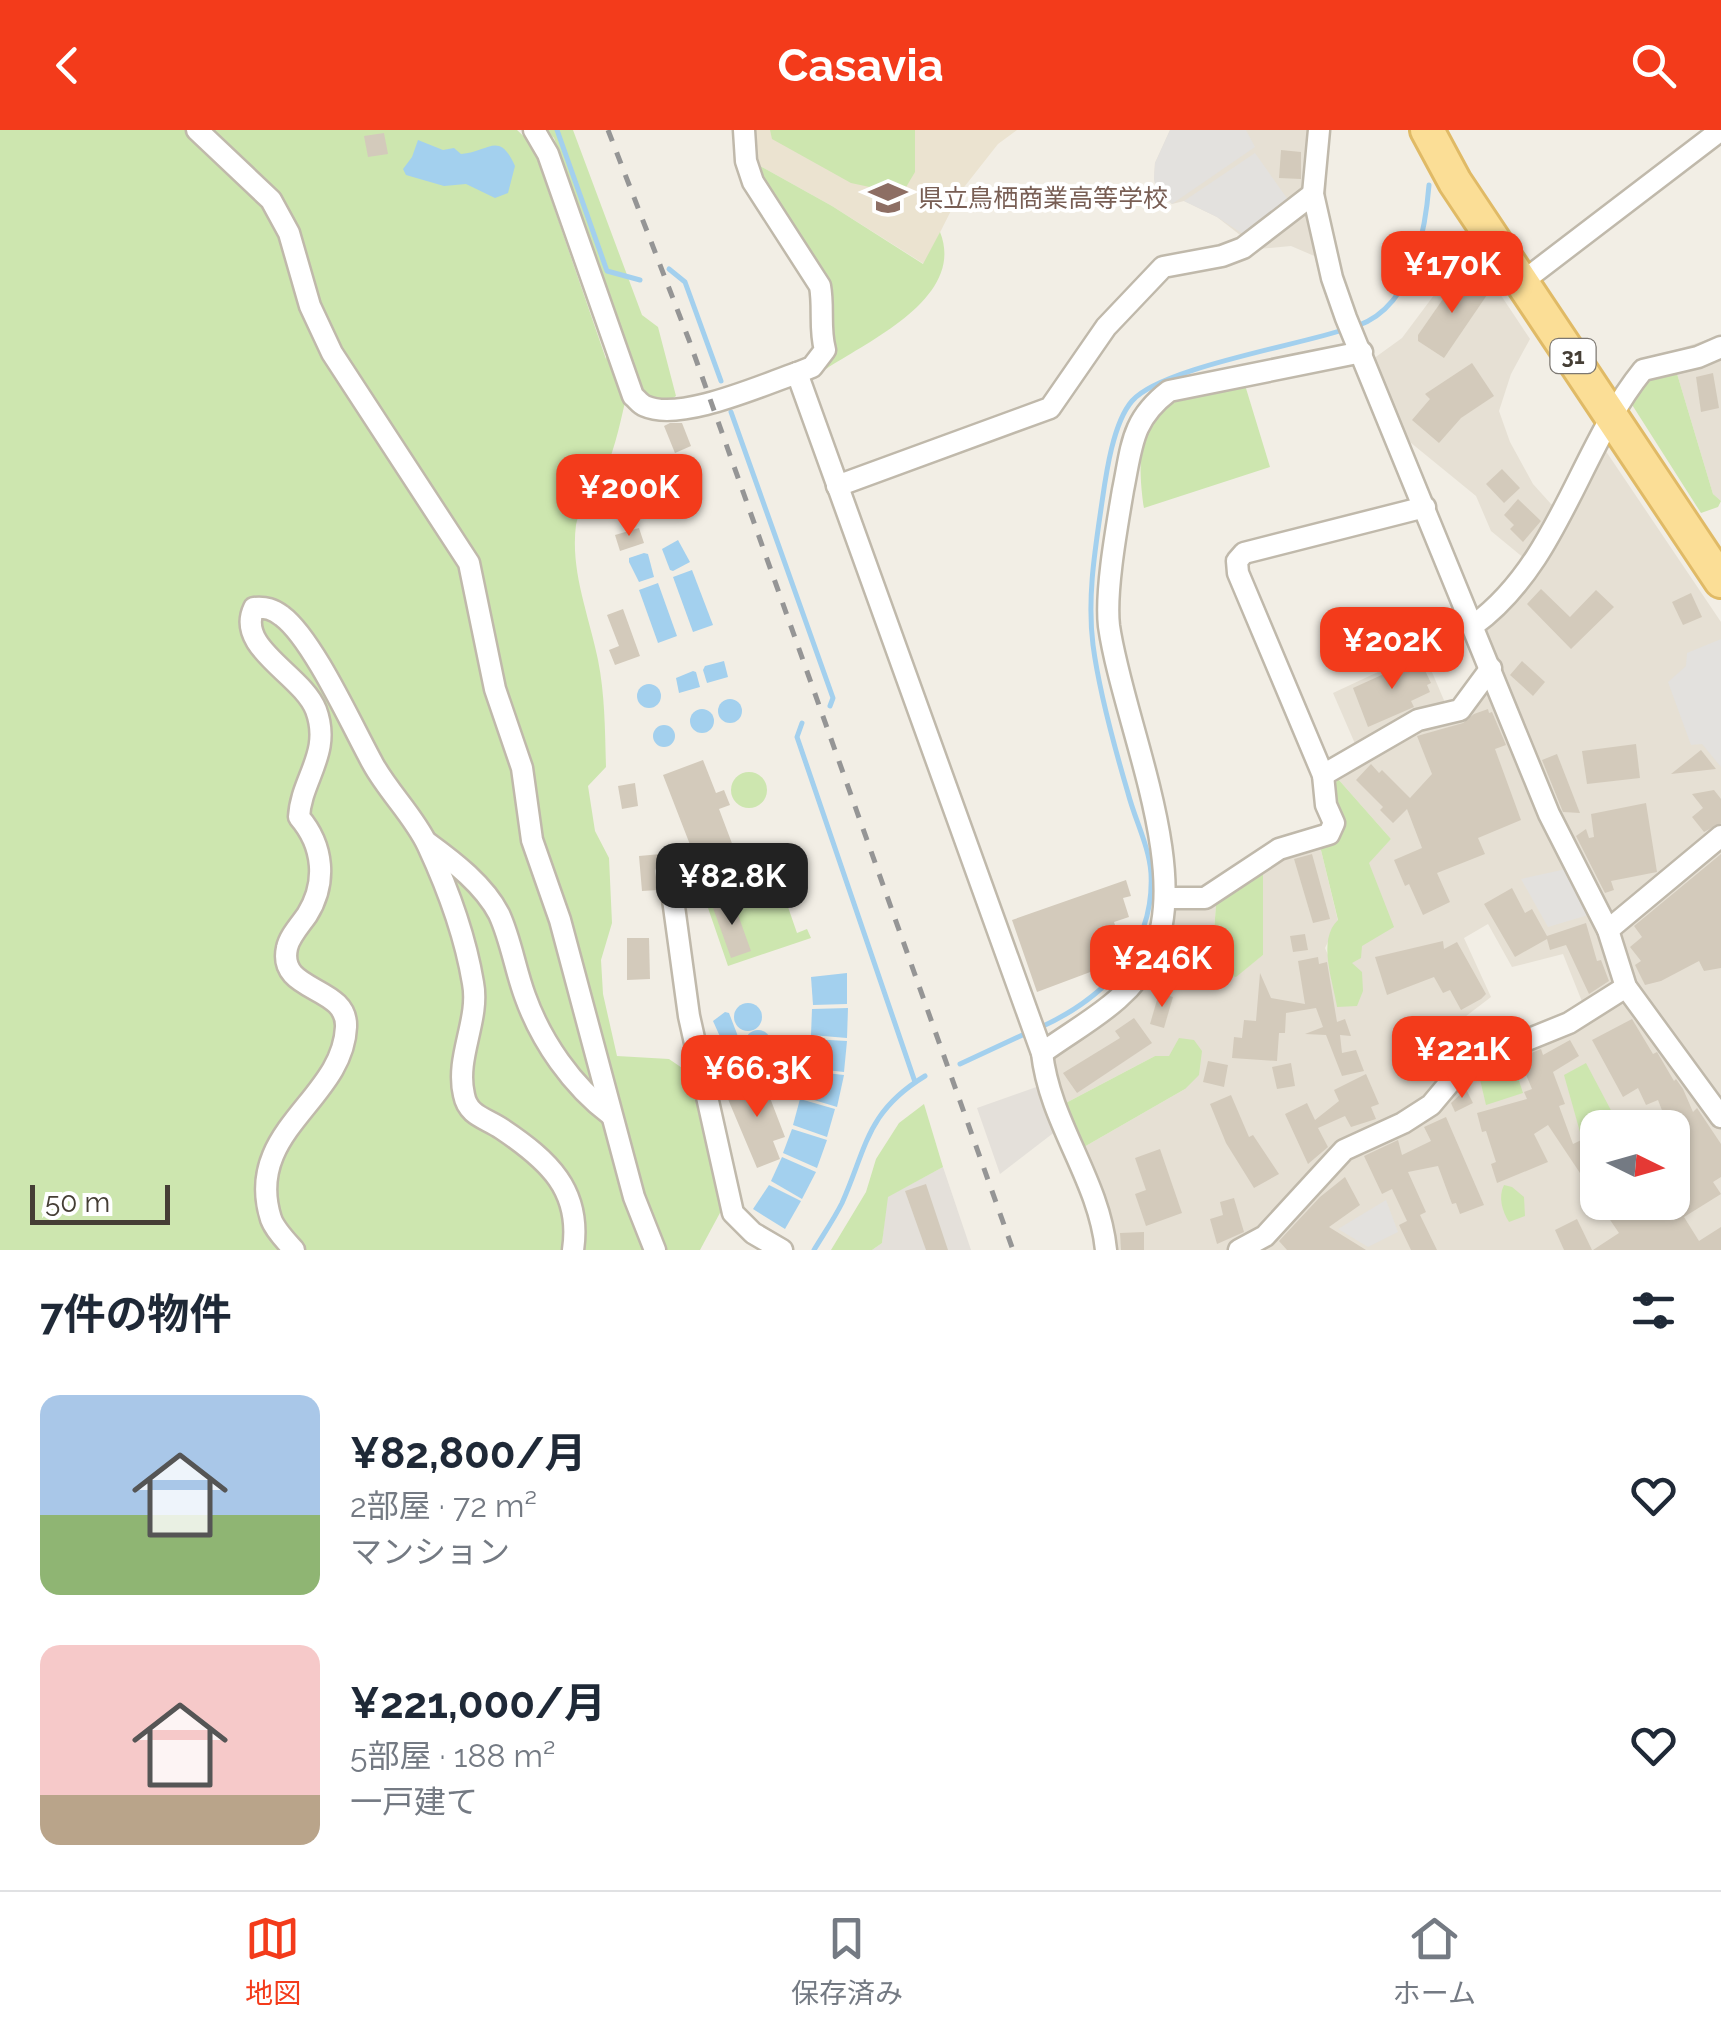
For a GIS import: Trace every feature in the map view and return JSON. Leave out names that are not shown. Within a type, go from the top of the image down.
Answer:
[{"type":"main road","name":"31","points":[[1427,130],[1455,182],[1721,582]]},
{"type":"street","points":[[196,130],[271,200],[290,233],[310,306],[332,353],[468,564],[495,689],[522,768],[532,840],[560,920],[634,1197],[656,1250]]},
{"type":"street","points":[[534,130],[548,154],[633,396],[646,406],[699,407],[812,367],[826,350],[820,332],[820,286],[753,182],[746,162],[744,130]]},
{"type":"street","points":[[1319,130],[1313,194],[1332,278],[1346,318],[1549,814],[1608,930],[1626,987],[1721,1117]]},
{"type":"street","points":[[1522,282],[1721,130]]},
{"type":"street","points":[[837,486],[1050,408],[1106,327],[1163,267],[1243,248],[1313,194]]},
{"type":"street","points":[[1474,625],[1497,608],[1540,551],[1595,452],[1611,413],[1643,370],[1698,358],[1721,347]]},
{"type":"street","points":[[1040,1049],[1111,1007],[1132,987],[1154,952],[1166,898],[1164,857],[1108,620],[1121,502],[1135,429],[1150,406],[1169,391],[1360,348]]},
{"type":"street","points":[[797,373],[1040,1049],[1056,1114],[1085,1170],[1106,1250]]},
{"type":"street","points":[[1166,898],[1205,898],[1280,849],[1329,834],[1334,823],[1326,805],[1322,775],[1238,573],[1238,561],[1244,553],[1425,507]]},
{"type":"street","points":[[294,1250],[272,1222],[266,1186],[270,1158],[344,1046],[347,1021],[340,1007],[326,994],[297,981],[288,968],[286,949],[320,888],[321,864],[312,832],[299,817],[300,802],[316,765],[321,737],[316,710],[301,685],[252,637],[250,621],[254,608],[267,607],[291,623],[338,698],[375,768],[426,842],[451,899],[474,987],[473,1013],[464,1051],[464,1098],[474,1114],[501,1128],[552,1168],[576,1216],[573,1250]]},
{"type":"street","points":[[1322,775],[1418,720],[1460,710],[1490,668]]},
{"type":"street","points":[[1608,930],[1721,836]]},
{"type":"street","points":[[426,842],[454,861],[489,898],[500,916],[540,1032],[597,1104],[611,1114]]},
{"type":"street","points":[[669,870],[688,1016],[733,1213],[752,1233],[782,1250]]},
{"type":"street","points":[[1239,1250],[1267,1243],[1344,1150],[1403,1123],[1431,1105],[1458,1074],[1478,1060],[1569,1023],[1626,987]]},
{"type":"shaded area","name":"県立鳥栖商業高等学校","points":[[749,130],[1017,130],[998,144],[961,191],[924,264],[753,162]]},
{"type":"shaded area","points":[[1170,130],[1328,130],[1326,205],[1335,254],[1319,258],[1291,246],[1258,249],[1217,217],[1184,201],[1172,204],[1156,189],[1154,179],[1155,163]]},
{"type":"shaded area","points":[[1170,130],[1246,130],[1255,147],[1172,204],[1156,189],[1154,178],[1155,163]]},
{"type":"shaded area","points":[[1255,153],[1291,204],[1243,234],[1184,201]]},
{"type":"shaded area","points":[[1465,241],[1530,339],[1511,374],[1499,411],[1510,442],[1533,484],[1555,504],[1593,432],[1721,622],[1721,1250],[1099,1250],[1082,1184],[1084,1147],[1185,1089],[1169,1056],[1155,1056],[1062,1105],[1048,1041],[1103,1007],[1148,949],[1159,904],[1216,905],[1211,972],[1236,976],[1263,955],[1263,868],[1289,850],[1320,846],[1338,921],[1325,948],[1337,1006],[1347,1005],[1369,862],[1391,839],[1338,779],[1329,761],[1356,746],[1333,693],[1423,651],[1446,705],[1459,702],[1480,668],[1486,607],[1525,559],[1491,531],[1476,496],[1405,438],[1373,359],[1402,338],[1446,279]],"holes":[[[1488,924],[1512,967],[1563,954],[1583,1004],[1468,1054],[1457,1023],[1491,997],[1464,938]]]},
{"type":"shaded area","points":[[1721,335],[1721,501],[1713,494],[1675,367],[1676,350]]},
{"type":"shaded area","points":[[1721,639],[1721,767],[1702,744],[1691,745],[1668,682],[1686,666],[1687,653]]},
{"type":"shaded area","points":[[1566,869],[1588,915],[1548,927],[1521,879]]},
{"type":"shaded area","points":[[1042,1085],[1056,1131],[1000,1174],[977,1108]]},
{"type":"shaded area","points":[[943,1167],[971,1250],[872,1250],[882,1243],[887,1197]]},
{"type":"shaded area","points":[[1386,1200],[1398,1232],[1368,1247],[1338,1229]]},
{"type":"green space","points":[[0,130],[517,130],[532,144],[606,359],[619,322],[554,138],[545,130],[573,130],[642,315],[658,327],[676,396],[667,402],[626,398],[608,465],[577,520],[575,542],[604,713],[606,767],[588,786],[595,831],[609,858],[612,923],[601,960],[603,994],[617,1056],[669,1059],[691,1074],[721,1211],[700,1250],[0,1250]]},
{"type":"green space","points":[[770,130],[915,130],[915,172],[902,194],[851,183],[772,139]]},
{"type":"green space","points":[[753,162],[923,264],[940,232],[944,255],[939,277],[927,296],[888,330],[826,369],[830,325],[824,284],[768,194]]},
{"type":"green space","points":[[1675,367],[1713,494],[1721,501],[1718,507],[1701,513],[1629,400],[1644,379]]},
{"type":"green space","points":[[1245,385],[1270,467],[1144,508],[1142,448],[1152,420],[1175,402]]},
{"type":"green space","points":[[749,772],[762,777],[767,790],[762,803],[749,808],[736,803],[731,790],[736,777]]},
{"type":"green space","points":[[1338,779],[1391,839],[1369,863],[1394,927],[1362,946],[1361,958],[1352,963],[1362,972],[1363,991],[1357,1006],[1337,1007],[1327,949],[1338,920],[1320,846],[1342,834],[1328,797]]},
{"type":"green space","points":[[1263,868],[1263,955],[1236,977],[1211,972],[1216,905]]},
{"type":"green space","points":[[779,881],[797,933],[807,929],[811,938],[728,966],[707,905]]},
{"type":"green space","points":[[1179,1038],[1194,1040],[1202,1051],[1199,1075],[1185,1089],[1084,1147],[1062,1105],[1155,1056],[1169,1056]]},
{"type":"green space","points":[[1512,1059],[1523,1093],[1486,1105],[1478,1071]]},
{"type":"green space","points":[[1586,1063],[1611,1110],[1580,1110],[1580,1132],[1564,1075]]},
{"type":"green space","points":[[924,1104],[943,1167],[888,1197],[882,1243],[872,1250],[831,1250],[866,1192],[876,1159],[899,1123]]},
{"type":"green space","points":[[1504,1185],[1524,1197],[1525,1216],[1509,1222],[1502,1204]]},
{"type":"water","points":[[418,140],[443,150],[454,148],[461,154],[492,146],[504,149],[515,166],[508,193],[495,198],[466,184],[444,186],[406,175],[403,169]]},
{"type":"water","points":[[678,540],[690,562],[673,571],[662,549]]},
{"type":"water","points":[[648,554],[654,577],[639,582],[629,558]]},
{"type":"water","points":[[692,570],[713,625],[693,632],[673,577]]},
{"type":"water","points":[[658,583],[677,636],[658,643],[639,590]]},
{"type":"water","points":[[724,661],[728,677],[707,683],[705,666]]},
{"type":"water","points":[[693,671],[700,687],[679,693],[676,678]]},
{"type":"water","points":[[649,684],[658,687],[658,705],[649,708],[640,705],[637,696],[640,687]]},
{"type":"water","points":[[730,699],[742,711],[730,723],[718,711]]},
{"type":"water","points":[[702,709],[714,721],[702,733],[690,721]]},
{"type":"water","points":[[660,725],[668,725],[675,736],[668,747],[660,747],[653,740],[653,732]]},
{"type":"water","points":[[847,973],[847,1004],[813,1005],[811,977]]},
{"type":"water","points":[[748,1003],[758,1007],[762,1017],[758,1027],[748,1031],[738,1027],[734,1017],[738,1007]]},
{"type":"water","points":[[848,1008],[847,1038],[811,1035],[812,1009]]},
{"type":"water","points":[[729,1013],[744,1052],[731,1061],[713,1021]]},
{"type":"water","points":[[758,1030],[768,1033],[768,1053],[758,1056],[748,1053],[745,1043],[748,1033]]},
{"type":"water","points":[[811,1039],[847,1041],[844,1072],[808,1068]]},
{"type":"water","points":[[808,1071],[844,1075],[837,1107],[801,1096]]},
{"type":"water","points":[[800,1099],[835,1109],[827,1137],[793,1125]]},
{"type":"water","points":[[792,1129],[827,1140],[817,1168],[783,1153]]},
{"type":"water","points":[[782,1157],[816,1172],[802,1199],[771,1181]]},
{"type":"water","points":[[769,1185],[801,1201],[785,1229],[753,1209]]},
{"type":"building","points":[[384,133],[388,154],[368,157],[364,136]]},
{"type":"building","points":[[1281,150],[1301,152],[1301,179],[1279,178]]},
{"type":"building","points":[[1461,273],[1489,292],[1444,358],[1418,341],[1418,335]]},
{"type":"building","points":[[1472,363],[1494,396],[1461,418],[1439,443],[1412,420],[1430,399],[1425,394]]},
{"type":"building","points":[[1713,373],[1719,408],[1701,412],[1696,377]]},
{"type":"building","points":[[682,423],[691,446],[675,453],[664,426]]},
{"type":"building","points":[[1502,469],[1520,488],[1504,503],[1486,484]]},
{"type":"building","points":[[1518,499],[1541,521],[1523,542],[1510,529],[1514,525],[1504,515]]},
{"type":"building","points":[[639,528],[644,543],[620,551],[615,535]]},
{"type":"building","points":[[1541,589],[1570,617],[1596,590],[1614,607],[1571,649],[1527,604]]},
{"type":"building","points":[[1691,593],[1702,617],[1683,625],[1672,602]]},
{"type":"building","points":[[623,609],[640,656],[615,665],[609,650],[619,646],[607,615]]},
{"type":"building","points":[[1419,658],[1431,683],[1427,685],[1430,692],[1411,701],[1414,707],[1368,727],[1353,688]]},
{"type":"building","points":[[1522,661],[1545,682],[1533,696],[1510,675]]},
{"type":"building","points":[[1488,709],[1506,745],[1495,749],[1521,820],[1478,838],[1485,854],[1437,873],[1450,902],[1423,915],[1394,860],[1422,848],[1407,809],[1393,823],[1356,780],[1371,764],[1410,798],[1432,774],[1417,736],[1463,723]]},
{"type":"building","points":[[1636,744],[1640,778],[1587,784],[1582,751]]},
{"type":"building","points":[[1701,750],[1716,769],[1671,774]]},
{"type":"building","points":[[1557,754],[1580,813],[1563,812],[1542,760]]},
{"type":"building","points":[[703,760],[716,793],[724,790],[730,805],[719,809],[739,862],[685,883],[679,861],[694,855],[663,775]]},
{"type":"building","points":[[635,783],[638,806],[622,809],[618,786]]},
{"type":"building","points":[[1714,790],[1721,799],[1721,823],[1704,832],[1692,817],[1703,808],[1692,794]]},
{"type":"building","points":[[1646,803],[1657,872],[1611,881],[1614,890],[1605,893],[1576,836],[1586,829],[1589,838],[1594,837],[1591,814]]},
{"type":"building","points":[[661,854],[655,871],[658,890],[642,891],[639,856]]},
{"type":"building","points":[[1312,854],[1330,919],[1313,923],[1294,859]]},
{"type":"building","points":[[1721,854],[1721,968],[1704,971],[1699,961],[1645,985],[1635,965],[1641,961],[1630,947],[1642,937],[1634,926]]},
{"type":"building","points":[[1126,880],[1131,896],[1123,898],[1129,917],[1114,922],[1120,940],[1094,950],[1101,968],[1037,992],[1012,920]]},
{"type":"building","points":[[1512,888],[1525,913],[1532,909],[1547,936],[1586,923],[1597,961],[1601,960],[1609,981],[1589,994],[1566,945],[1550,950],[1547,939],[1515,957],[1484,904]]},
{"type":"building","points":[[732,898],[751,951],[731,958],[712,905]]},
{"type":"building","points":[[1305,934],[1308,950],[1293,952],[1290,936]]},
{"type":"building","points":[[627,938],[649,938],[650,979],[627,980]]},
{"type":"building","points":[[1443,941],[1444,949],[1457,942],[1486,994],[1481,999],[1461,1010],[1450,990],[1443,993],[1434,977],[1387,995],[1375,957]]},
{"type":"building","points":[[1174,956],[1199,958],[1198,981],[1172,980]]},
{"type":"building","points":[[1318,957],[1319,964],[1327,962],[1337,1022],[1345,1019],[1351,1036],[1340,1035],[1342,1053],[1356,1050],[1364,1071],[1342,1076],[1326,1035],[1305,1034],[1323,1027],[1316,1008],[1286,1013],[1285,1033],[1279,1033],[1277,1061],[1232,1058],[1234,1037],[1242,1038],[1244,1020],[1256,1021],[1260,973],[1271,998],[1305,1004],[1298,961]]},
{"type":"building","points":[[1159,993],[1173,997],[1164,1028],[1150,1024]]},
{"type":"building","points":[[1134,1018],[1152,1043],[1077,1093],[1063,1073],[1120,1038],[1115,1031]]},
{"type":"building","points":[[1632,1019],[1653,1054],[1657,1052],[1683,1089],[1693,1112],[1697,1108],[1721,1144],[1721,1177],[1713,1182],[1721,1194],[1690,1213],[1690,1110],[1662,1110],[1658,1100],[1646,1105],[1638,1088],[1623,1097],[1592,1040]]},
{"type":"building","points":[[1570,1040],[1579,1056],[1553,1072],[1565,1104],[1559,1106],[1573,1144],[1580,1141],[1580,1173],[1548,1125],[1534,1134],[1548,1162],[1497,1183],[1491,1164],[1496,1162],[1477,1113],[1527,1099],[1524,1092],[1532,1089],[1519,1058],[1541,1049],[1543,1055]]},
{"type":"building","points":[[1208,1061],[1228,1065],[1224,1087],[1203,1082]]},
{"type":"building","points":[[1291,1063],[1295,1086],[1277,1089],[1272,1067]]},
{"type":"building","points":[[1366,1074],[1379,1104],[1371,1107],[1376,1119],[1351,1127],[1345,1116],[1318,1128],[1328,1147],[1308,1164],[1285,1114],[1307,1103],[1315,1120],[1339,1101],[1334,1090]]},
{"type":"building","points":[[762,1077],[785,1137],[773,1141],[780,1159],[757,1168],[725,1092]]},
{"type":"building","points":[[1466,1089],[1473,1103],[1455,1112],[1451,1103]]},
{"type":"building","points":[[1231,1095],[1249,1137],[1253,1135],[1279,1174],[1254,1188],[1226,1143],[1210,1104]]},
{"type":"building","points":[[1446,1117],[1484,1205],[1460,1214],[1456,1203],[1452,1204],[1438,1166],[1408,1172],[1426,1212],[1420,1215],[1437,1250],[1411,1250],[1399,1225],[1407,1221],[1392,1189],[1382,1194],[1364,1156],[1398,1140],[1402,1155],[1431,1141],[1424,1127]]},
{"type":"building","points":[[1160,1149],[1182,1213],[1146,1226],[1135,1194],[1146,1190],[1135,1158]]},
{"type":"building","points":[[1345,1177],[1360,1205],[1329,1227],[1366,1250],[1287,1250],[1279,1241],[1320,1197]]},
{"type":"building","points":[[926,1184],[948,1250],[926,1250],[905,1191]]},
{"type":"building","points":[[1234,1198],[1244,1232],[1217,1244],[1210,1219],[1223,1215],[1220,1202]]},
{"type":"building","points":[[1577,1219],[1592,1250],[1564,1250],[1555,1230]]},
{"type":"building","points":[[1610,1220],[1686,1220],[1699,1241],[1721,1227],[1721,1250],[1593,1250],[1619,1233]]},
{"type":"building","points":[[1144,1232],[1144,1250],[1121,1250],[1120,1233]]},
{"type":"waterway","points":[[557,130],[607,271],[640,280]]},
{"type":"waterway","points":[[1357,326],[1390,303],[1412,267],[1424,225],[1429,185]]},
{"type":"waterway","points":[[669,269],[685,282],[721,381]]},
{"type":"waterway","points":[[1039,1028],[1084,1002],[1120,968],[1134,948],[1150,900],[1150,863],[1108,720],[1091,627],[1097,538],[1108,464],[1120,422],[1132,401],[1171,378],[1346,329]]},
{"type":"waterway","points":[[731,412],[833,698],[830,706]]},
{"type":"waterway","points":[[802,723],[797,737],[915,1082]]},
{"type":"waterway","points":[[960,1064],[1029,1032]]},
{"type":"waterway","points":[[814,1250],[842,1203],[879,1117],[925,1076]]},
{"type":"railway","points":[[608,130],[689,340],[1013,1250]]},
{"type":"place","name":"県立鳥栖商業高等学校","points":[[888,198]]}]
